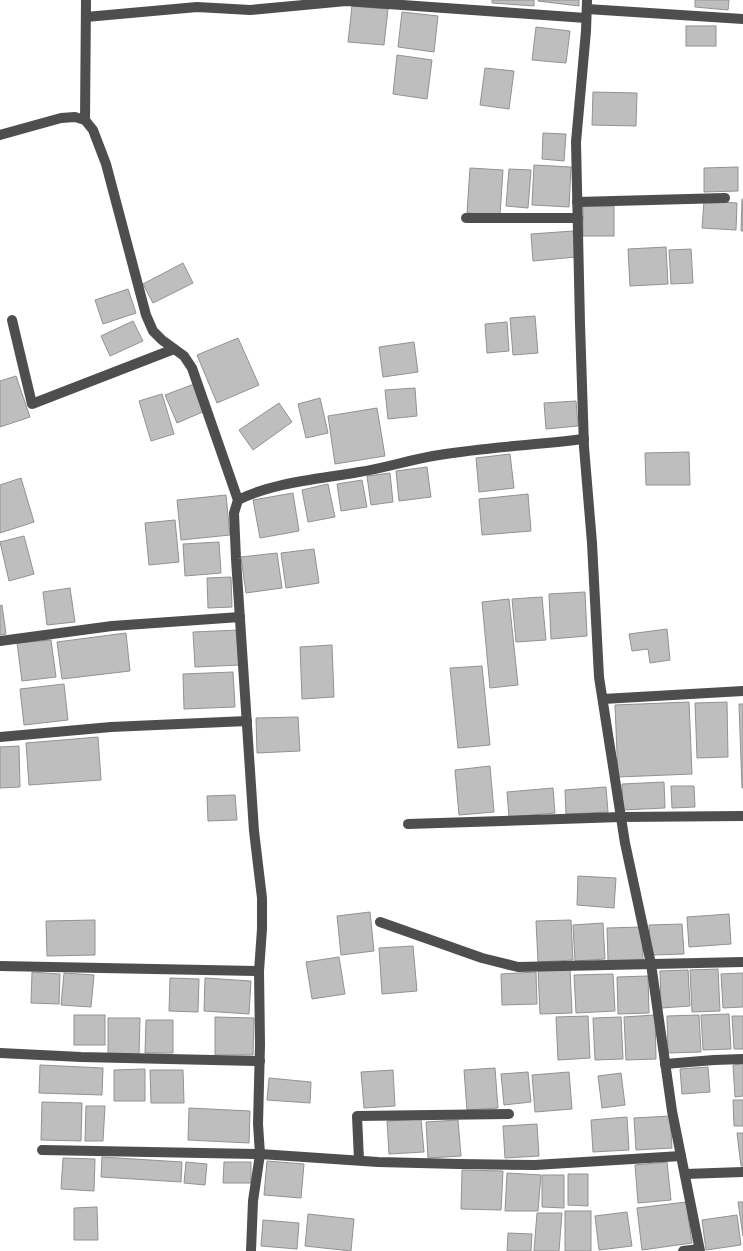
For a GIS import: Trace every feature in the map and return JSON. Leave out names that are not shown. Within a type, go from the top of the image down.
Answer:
[{"type":"street","points":[[85,120],[86,0]]},
{"type":"street","points":[[86,18],[197,6],[250,10],[346,1],[587,9],[743,19]]},
{"type":"street","points":[[587,9],[576,142],[577,202],[584,439],[592,543],[599,677],[621,817],[651,964],[665,1064],[699,1250],[683,1251]]},
{"type":"street","points":[[0,135],[61,118],[75,117],[85,120],[93,130],[106,164],[146,315],[152,331],[184,356],[192,368],[238,500],[234,513],[236,559],[254,831],[262,898],[258,1124],[260,1154],[253,1201],[252,1251]]},
{"type":"street","points":[[577,202],[725,198]]},
{"type":"street","points":[[466,218],[578,218]]},
{"type":"street","points":[[12,320],[32,404],[174,349]]},
{"type":"street","points":[[238,500],[253,493],[285,485],[368,471],[438,455],[496,447],[547,444],[584,439]]},
{"type":"street","points":[[0,641],[112,626],[240,617]]},
{"type":"street","points":[[603,699],[743,691]]},
{"type":"street","points":[[0,737],[111,727],[247,721]]},
{"type":"street","points":[[408,824],[621,817],[743,816]]},
{"type":"street","points":[[380,922],[482,958],[518,967],[743,962]]},
{"type":"street","points":[[0,966],[260,971]]},
{"type":"street","points":[[0,1053],[81,1057],[260,1060]]},
{"type":"street","points":[[665,1064],[743,1059]]},
{"type":"street","points":[[359,1160],[357,1116],[509,1114]]},
{"type":"street","points":[[42,1150],[260,1154],[459,1164],[535,1165],[681,1156]]},
{"type":"street","points":[[684,1174],[743,1172]]},
{"type":"building","points":[[492,0],[534,0],[534,6],[492,3]]},
{"type":"building","points":[[579,0],[579,6],[538,1]]},
{"type":"building","points":[[695,0],[729,0],[728,10],[695,7]]},
{"type":"building","points":[[352,6],[388,9],[384,45],[348,42]]},
{"type":"building","points":[[402,12],[438,16],[434,52],[398,47]]},
{"type":"building","points":[[686,26],[716,26],[716,46],[686,46]]},
{"type":"building","points":[[536,27],[570,31],[566,63],[532,60]]},
{"type":"building","points":[[397,55],[432,60],[427,99],[393,94]]},
{"type":"building","points":[[485,68],[514,71],[509,109],[480,105]]},
{"type":"building","points":[[593,92],[637,93],[636,126],[592,125]]},
{"type":"building","points":[[543,133],[566,134],[564,161],[542,159]]},
{"type":"building","points":[[534,165],[571,167],[569,207],[532,205]]},
{"type":"building","points":[[738,167],[738,191],[704,192],[704,168]]},
{"type":"building","points":[[470,168],[503,170],[500,215],[467,213]]},
{"type":"building","points":[[509,169],[531,170],[528,208],[506,206]]},
{"type":"building","points":[[742,199],[743,231],[741,231]]},
{"type":"building","points":[[704,201],[737,203],[736,230],[702,228]]},
{"type":"building","points":[[583,206],[614,206],[614,236],[583,236]]},
{"type":"building","points":[[573,231],[576,257],[533,261],[531,234]]},
{"type":"building","points":[[666,247],[668,284],[630,286],[628,249]]},
{"type":"building","points":[[691,249],[693,283],[671,284],[669,250]]},
{"type":"building","points":[[183,263],[193,283],[153,303],[143,284]]},
{"type":"building","points":[[128,289],[136,313],[103,324],[95,300]]},
{"type":"building","points":[[535,316],[538,353],[513,355],[510,318]]},
{"type":"building","points":[[133,321],[143,341],[110,356],[101,336]]},
{"type":"building","points":[[507,322],[509,351],[487,353],[485,324]]},
{"type":"building","points":[[238,338],[259,385],[217,403],[197,355]]},
{"type":"building","points":[[414,342],[418,372],[383,377],[379,347]]},
{"type":"building","points":[[16,376],[30,417],[0,427],[0,381]]},
{"type":"building","points":[[194,384],[205,411],[177,423],[165,395]]},
{"type":"building","points":[[415,388],[417,416],[388,419],[385,390]]},
{"type":"building","points":[[162,394],[174,434],[151,441],[139,401]]},
{"type":"building","points":[[320,398],[328,433],[306,438],[298,404]]},
{"type":"building","points":[[576,401],[578,426],[546,429],[544,403]]},
{"type":"building","points":[[279,403],[292,422],[253,450],[239,430]]},
{"type":"building","points":[[377,408],[385,456],[335,464],[328,416]]},
{"type":"building","points":[[689,452],[690,485],[646,485],[645,453]]},
{"type":"building","points":[[510,454],[514,488],[479,492],[476,458]]},
{"type":"building","points":[[427,467],[431,497],[399,501],[396,471]]},
{"type":"building","points":[[390,473],[393,502],[371,505],[367,476]]},
{"type":"building","points":[[21,478],[34,522],[0,533],[0,485]]},
{"type":"building","points":[[362,480],[367,507],[341,511],[337,484]]},
{"type":"building","points":[[328,484],[335,517],[308,522],[302,490]]},
{"type":"building","points":[[293,493],[299,531],[260,538],[253,500]]},
{"type":"building","points":[[528,494],[531,531],[482,535],[479,499]]},
{"type":"building","points":[[226,495],[230,535],[181,540],[177,500]]},
{"type":"building","points":[[175,520],[179,562],[149,565],[145,523]]},
{"type":"building","points":[[24,536],[34,574],[9,581],[0,542]]},
{"type":"building","points":[[219,542],[221,573],[185,576],[183,544]]},
{"type":"building","points":[[314,549],[319,583],[286,588],[281,553]]},
{"type":"building","points":[[277,553],[282,588],[246,593],[241,557]]},
{"type":"building","points":[[231,577],[232,607],[208,608],[207,578]]},
{"type":"building","points":[[70,588],[75,622],[47,625],[43,592]]},
{"type":"building","points":[[585,592],[587,636],[551,639],[549,594]]},
{"type":"building","points":[[542,597],[546,640],[516,642],[512,599]]},
{"type":"building","points":[[509,599],[518,685],[490,688],[482,602]]},
{"type":"building","points":[[2,605],[6,634],[0,635],[0,606]]},
{"type":"building","points":[[667,629],[670,660],[650,663],[648,649],[632,651],[629,634]]},
{"type":"building","points":[[239,630],[241,665],[195,667],[193,632]]},
{"type":"building","points":[[126,633],[130,671],[62,679],[57,642]]},
{"type":"building","points":[[51,640],[56,677],[22,681],[17,643]]},
{"type":"building","points":[[332,645],[334,697],[302,699],[300,647]]},
{"type":"building","points":[[482,666],[490,745],[458,748],[450,668]]},
{"type":"building","points":[[233,672],[235,707],[184,709],[183,674]]},
{"type":"building","points":[[64,684],[68,720],[24,725],[20,689]]},
{"type":"building","points":[[689,702],[692,774],[618,777],[615,705]]},
{"type":"building","points":[[727,702],[728,757],[697,758],[695,703]]},
{"type":"building","points":[[739,704],[743,704],[743,788],[742,788]]},
{"type":"building","points":[[298,717],[300,751],[257,753],[256,718]]},
{"type":"building","points":[[98,737],[101,780],[29,785],[26,743]]},
{"type":"building","points":[[19,746],[20,787],[0,788],[0,747]]},
{"type":"building","points":[[490,766],[494,812],[459,815],[455,770]]},
{"type":"building","points":[[664,782],[665,808],[623,810],[622,784]]},
{"type":"building","points":[[671,786],[694,786],[695,807],[672,808]]},
{"type":"building","points":[[606,787],[608,812],[566,814],[565,790]]},
{"type":"building","points":[[553,788],[555,813],[509,817],[507,792]]},
{"type":"building","points":[[235,795],[237,820],[208,821],[207,796]]},
{"type":"building","points":[[578,876],[616,878],[614,908],[577,905]]},
{"type":"building","points":[[370,912],[374,951],[341,955],[337,916]]},
{"type":"building","points":[[729,914],[731,944],[689,947],[687,917]]},
{"type":"building","points":[[95,920],[95,955],[47,956],[46,921]]},
{"type":"building","points":[[571,920],[573,960],[538,962],[536,921]]},
{"type":"building","points":[[603,923],[605,959],[575,961],[573,925]]},
{"type":"building","points":[[682,924],[684,954],[651,955],[649,925]]},
{"type":"building","points":[[642,927],[643,960],[608,961],[607,928]]},
{"type":"building","points":[[413,946],[417,991],[382,994],[379,948]]},
{"type":"building","points":[[339,957],[345,994],[312,999],[306,962]]},
{"type":"building","points":[[570,969],[572,1013],[540,1014],[538,970]]},
{"type":"building","points":[[718,969],[720,1011],[692,1012],[690,970]]},
{"type":"building","points":[[688,970],[690,1006],[661,1008],[660,971]]},
{"type":"building","points":[[32,972],[60,974],[59,1004],[31,1003]]},
{"type":"building","points":[[536,972],[537,1004],[502,1005],[501,974]]},
{"type":"building","points":[[64,973],[94,975],[91,1007],[61,1005]]},
{"type":"building","points":[[743,973],[743,1007],[723,1008],[721,974]]},
{"type":"building","points":[[613,974],[615,1011],[576,1013],[574,975]]},
{"type":"building","points":[[648,976],[649,1013],[618,1014],[617,977]]},
{"type":"building","points":[[170,978],[199,979],[198,1012],[169,1011]]},
{"type":"building","points":[[205,978],[251,981],[249,1014],[204,1011]]},
{"type":"building","points":[[729,1014],[731,1049],[703,1050],[701,1015]]},
{"type":"building","points":[[74,1015],[105,1015],[105,1045],[74,1045]]},
{"type":"building","points":[[655,1015],[656,1059],[626,1060],[624,1017]]},
{"type":"building","points":[[699,1015],[701,1052],[668,1053],[667,1016]]},
{"type":"building","points":[[588,1016],[590,1058],[558,1060],[556,1017]]},
{"type":"building","points":[[732,1016],[743,1016],[743,1049],[734,1049]]},
{"type":"building","points":[[215,1017],[254,1018],[253,1055],[215,1055]]},
{"type":"building","points":[[621,1017],[623,1059],[595,1060],[593,1018]]},
{"type":"building","points":[[108,1018],[140,1018],[139,1055],[108,1055]]},
{"type":"building","points":[[146,1020],[173,1020],[173,1053],[145,1053]]},
{"type":"building","points":[[743,1064],[743,1096],[735,1097],[733,1065]]},
{"type":"building","points":[[40,1065],[103,1068],[102,1095],[39,1093]]},
{"type":"building","points":[[708,1067],[710,1092],[682,1094],[680,1069]]},
{"type":"building","points":[[495,1068],[498,1108],[467,1110],[464,1070]]},
{"type":"building","points":[[145,1069],[145,1101],[114,1101],[114,1070]]},
{"type":"building","points":[[150,1070],[183,1070],[184,1103],[151,1103]]},
{"type":"building","points":[[393,1070],[395,1106],[364,1108],[361,1072]]},
{"type":"building","points":[[528,1072],[531,1102],[504,1105],[501,1074]]},
{"type":"building","points":[[569,1072],[572,1109],[535,1112],[532,1075]]},
{"type":"building","points":[[621,1073],[625,1105],[602,1108],[598,1076]]},
{"type":"building","points":[[269,1078],[311,1082],[310,1103],[267,1100]]},
{"type":"building","points":[[733,1100],[743,1100],[743,1126],[734,1126]]},
{"type":"building","points":[[42,1102],[82,1103],[81,1141],[41,1140]]},
{"type":"building","points":[[86,1106],[105,1106],[103,1141],[85,1141]]},
{"type":"building","points":[[189,1108],[250,1111],[249,1143],[188,1140]]},
{"type":"building","points":[[670,1116],[672,1148],[636,1150],[634,1118]]},
{"type":"building","points":[[627,1117],[629,1150],[593,1152],[591,1120]]},
{"type":"building","points":[[421,1119],[424,1152],[389,1154],[387,1121]]},
{"type":"building","points":[[458,1120],[461,1156],[428,1158],[426,1122]]},
{"type":"building","points":[[537,1124],[539,1156],[505,1158],[503,1126]]},
{"type":"building","points":[[737,1133],[743,1133],[743,1166],[741,1166]]},
{"type":"building","points":[[102,1157],[182,1162],[181,1182],[101,1177]]},
{"type":"building","points":[[63,1158],[95,1159],[94,1191],[61,1189]]},
{"type":"building","points":[[267,1161],[304,1164],[301,1198],[264,1195]]},
{"type":"building","points":[[186,1162],[207,1164],[205,1185],[184,1183]]},
{"type":"building","points":[[224,1162],[251,1162],[251,1183],[223,1183]]},
{"type":"building","points":[[667,1162],[671,1200],[638,1203],[635,1165]]},
{"type":"building","points":[[462,1170],[503,1171],[501,1210],[461,1209]]},
{"type":"building","points":[[507,1173],[541,1175],[538,1211],[505,1211]]},
{"type":"building","points":[[568,1174],[588,1174],[588,1206],[568,1205]]},
{"type":"building","points":[[542,1175],[564,1175],[564,1208],[542,1207]]},
{"type":"building","points":[[686,1202],[692,1243],[642,1250],[637,1208]]},
{"type":"building","points":[[738,1202],[743,1202],[743,1236]]},
{"type":"building","points":[[97,1207],[98,1240],[74,1240],[74,1208]]},
{"type":"building","points":[[565,1211],[591,1211],[591,1251],[565,1251]]},
{"type":"building","points":[[627,1212],[632,1246],[599,1250],[595,1216]]},
{"type":"building","points":[[537,1213],[562,1213],[559,1251],[534,1251]]},
{"type":"building","points":[[308,1214],[354,1219],[351,1251],[305,1246]]},
{"type":"building","points":[[737,1215],[741,1245],[706,1250],[702,1220]]},
{"type":"building","points":[[263,1220],[299,1223],[297,1249],[261,1246]]},
{"type":"building","points":[[508,1233],[532,1234],[531,1251],[507,1251]]}]
